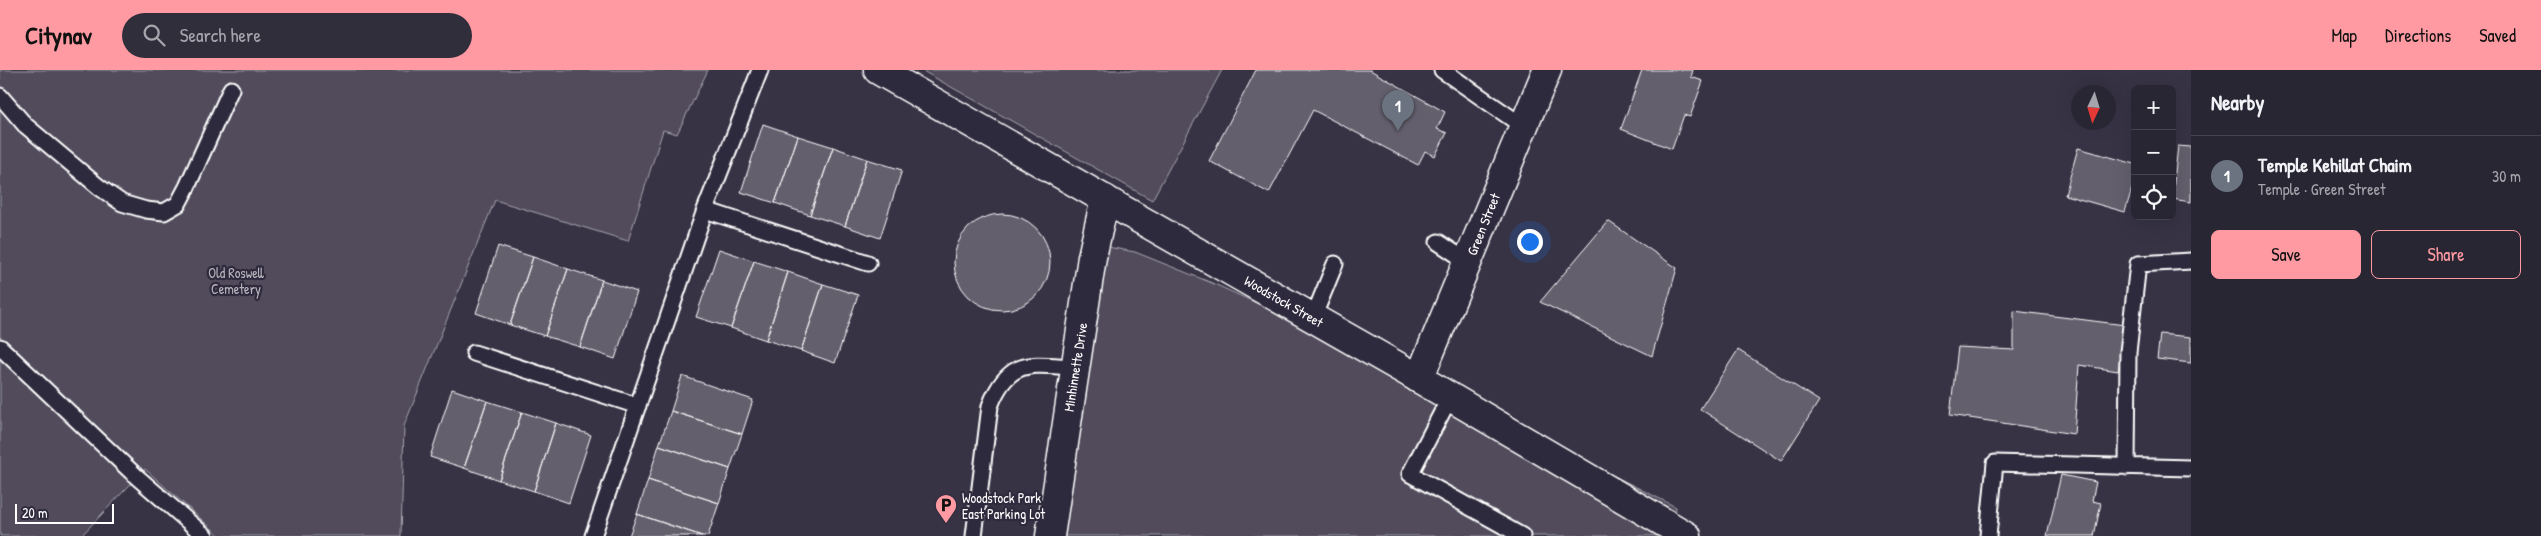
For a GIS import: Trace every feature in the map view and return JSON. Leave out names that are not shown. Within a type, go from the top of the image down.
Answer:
[{"type":"street","name":"Woodstock Street","points":[[878,70],[1420,379],[1670,532]]},
{"type":"street","name":"Green Street","points":[[1420,379],[1547,70]]},
{"type":"street","name":"Minhinnette Drive","points":[[1050,536],[1092,257],[1105,199]]},
{"type":"lane","points":[[593,536],[705,210],[760,70]]},
{"type":"lane","points":[[1442,70],[1524,127]]},
{"type":"lane","points":[[0,96],[25,125],[99,188],[122,203],[146,210],[164,212],[178,204],[188,187],[231,89]]},
{"type":"lane","points":[[705,210],[868,263]]},
{"type":"lane","points":[[1438,242],[1468,262]]},
{"type":"lane","points":[[2127,466],[2128,352],[2138,264],[2191,261]]},
{"type":"lane","points":[[1313,318],[1336,264]]},
{"type":"lane","points":[[0,347],[137,477],[205,536]]},
{"type":"lane","points":[[474,353],[638,406]]},
{"type":"lane","points":[[974,536],[990,406],[996,389],[1005,377],[1018,368],[1030,365],[1076,367]]},
{"type":"lane","points":[[1450,397],[1410,474],[1522,536]]},
{"type":"lane","points":[[1988,536],[1995,463],[2191,468]]},
{"type":"green space","name":"Old Roswell Cemetery","points":[[0,70],[708,70],[677,134],[663,130],[628,241],[495,200],[404,426],[401,536],[220,536],[145,469],[81,536],[0,536]]},
{"type":"green space","points":[[921,70],[1222,70],[1152,200]]},
{"type":"green space","points":[[1091,244],[1135,252],[1212,283],[1406,371],[1676,507],[1674,536],[1057,536]]},
{"type":"building","points":[[1256,70],[1370,70],[1445,112],[1437,129],[1447,133],[1435,156],[1425,151],[1418,165],[1313,110],[1269,193],[1209,161]]},
{"type":"building","points":[[1642,70],[1693,70],[1691,77],[1703,81],[1690,117],[1684,115],[1672,149],[1621,129]]},
{"type":"building","points":[[763,124],[798,136],[775,203],[741,192]]},
{"type":"building","points":[[798,136],[833,147],[810,215],[775,203]]},
{"type":"building","points":[[2178,146],[2191,147],[2191,202],[2176,200]]},
{"type":"building","points":[[833,147],[867,159],[845,226],[810,215]]},
{"type":"building","points":[[2078,148],[2131,163],[2131,192],[2125,212],[2065,195]]},
{"type":"building","points":[[867,159],[902,170],[880,238],[845,226]]},
{"type":"building","points":[[1002,214],[1020,218],[1036,228],[1046,244],[1050,262],[1046,280],[1036,296],[1020,306],[1002,310],[984,306],[968,296],[958,280],[954,262],[958,244],[968,228],[984,218]]},
{"type":"building","points":[[1608,221],[1677,268],[1652,356],[1540,302]]},
{"type":"building","points":[[498,246],[533,257],[510,325],[476,313]]},
{"type":"building","points":[[719,249],[754,261],[731,328],[696,317]]},
{"type":"building","points":[[533,257],[568,269],[545,336],[510,325]]},
{"type":"building","points":[[754,261],[788,272],[766,340],[731,328]]},
{"type":"building","points":[[568,269],[602,280],[580,347],[545,336]]},
{"type":"building","points":[[788,272],[823,284],[801,351],[766,340]]},
{"type":"building","points":[[602,280],[637,292],[615,359],[580,347]]},
{"type":"building","points":[[823,284],[858,295],[835,363],[801,351]]},
{"type":"building","points":[[2014,311],[2125,325],[2118,371],[2079,365],[2074,434],[1950,415],[1958,347],[2014,350]]},
{"type":"building","points":[[2160,334],[2191,337],[2191,363],[2157,359]]},
{"type":"building","points":[[1738,350],[1819,401],[1781,461],[1700,409]]},
{"type":"building","points":[[682,376],[753,400],[742,434],[671,411]]},
{"type":"building","points":[[452,389],[487,401],[464,468],[430,457]]},
{"type":"building","points":[[487,401],[522,412],[499,480],[464,468]]},
{"type":"building","points":[[671,411],[742,434],[730,469],[659,445]]},
{"type":"building","points":[[522,412],[556,423],[534,491],[499,480]]},
{"type":"building","points":[[556,423],[591,435],[569,503],[534,491]]},
{"type":"building","points":[[659,445],[730,469],[719,503],[648,480]]},
{"type":"building","points":[[2061,475],[2096,482],[2092,501],[2101,503],[2094,536],[2047,536]]},
{"type":"building","points":[[648,480],[719,503],[708,536],[702,536],[637,514]]},
{"type":"building","points":[[637,514],[702,536],[629,536]]},
{"type":"place","name":"Temple Kehillat Chaim","points":[[1398,131]]},
{"type":"place","name":"Woodstock Park East Parking Lot","points":[[946,524]]}]
